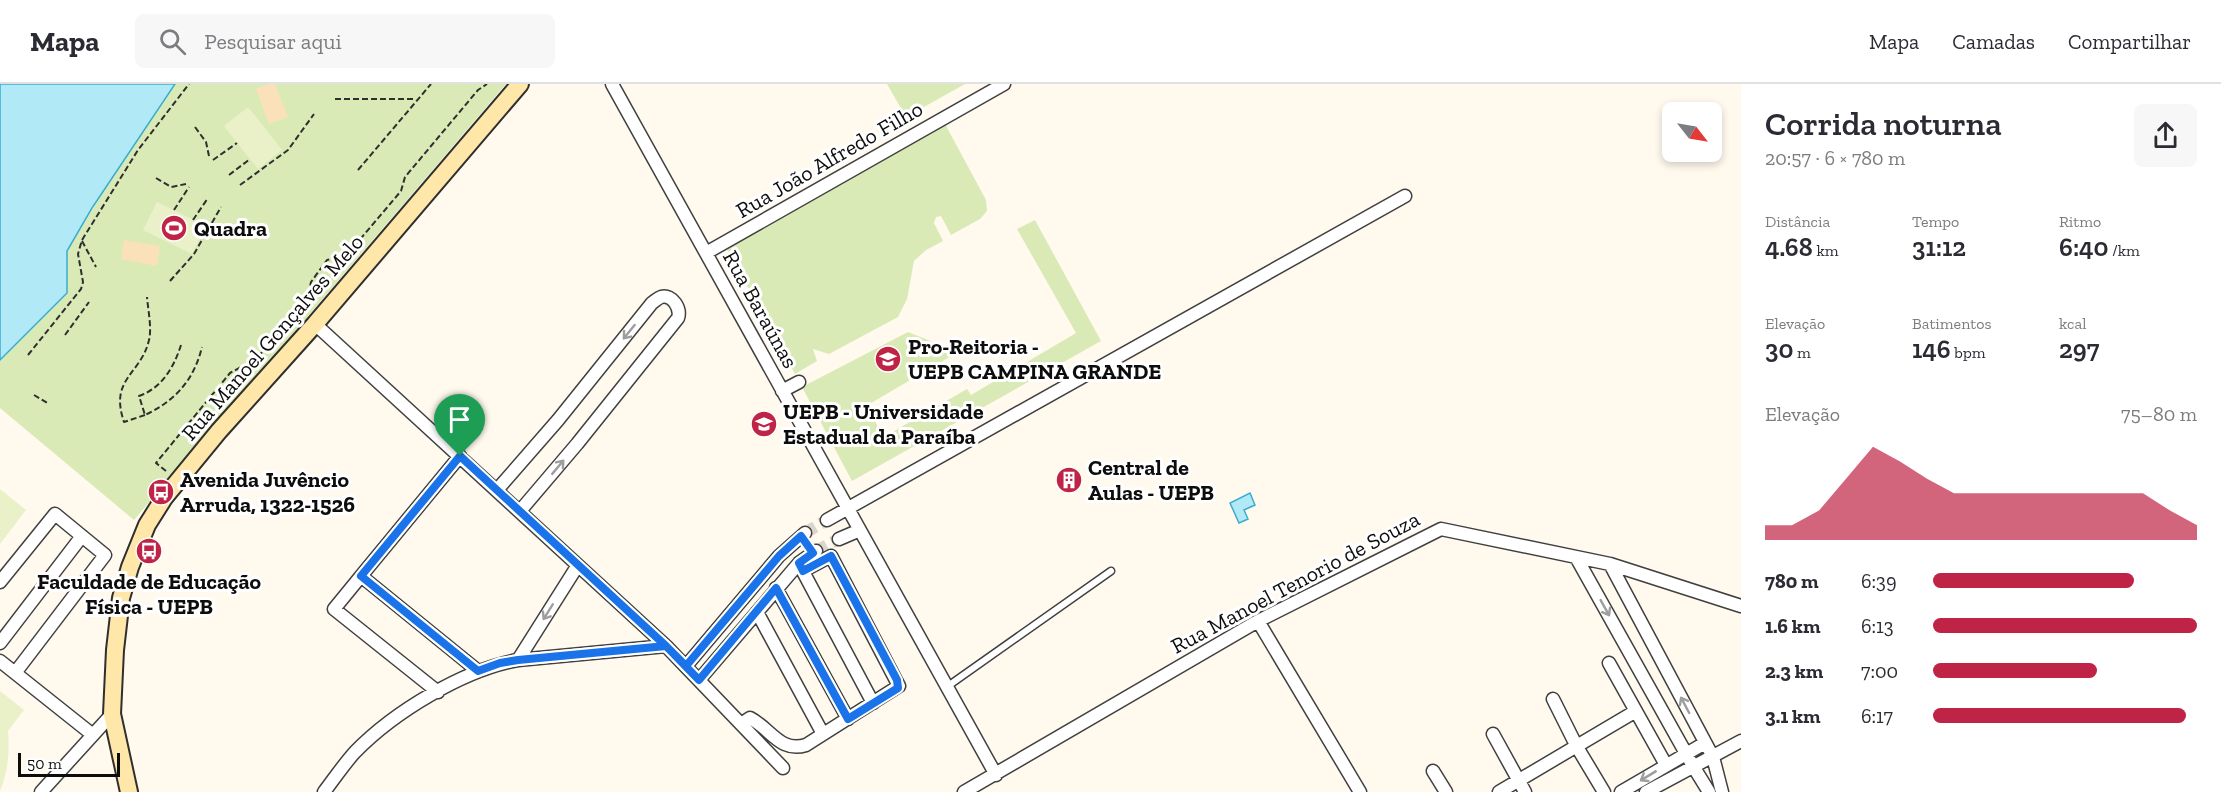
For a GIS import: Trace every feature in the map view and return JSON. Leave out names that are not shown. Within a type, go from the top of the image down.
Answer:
[{"type":"street","name":"Rua Manoel Gonçalves Melo","points":[[129,792],[112,714],[115,650],[121,598],[130,567],[147,525],[178,481],[219,431],[315,324],[520,84]]},
{"type":"street","name":"Rua Baraúnas","points":[[612,84],[996,775]]},
{"type":"street","name":"Rua João Alfredo Filho","points":[[706,253],[1004,84]]},
{"type":"street","points":[[827,520],[1312,246],[1405,196]]},
{"type":"street","points":[[497,490],[558,420],[652,303],[662,297],[677,305],[680,314],[678,318],[520,511]]},
{"type":"street","points":[[315,324],[666,646],[783,768]]},
{"type":"street","points":[[782,391],[799,381]]},
{"type":"street","points":[[438,692],[334,609],[460,456]]},
{"type":"street","points":[[0,582],[55,514],[105,555],[15,673]]},
{"type":"street","name":"Rua Manoel Tenorio de Souza","points":[[964,792],[1258,621],[1441,529],[1610,564],[1741,606]]},
{"type":"street","points":[[839,539],[860,530]]},
{"type":"street","points":[[686,666],[779,556],[803,534],[814,552],[801,567],[776,588],[699,680]]},
{"type":"street","points":[[0,642],[81,536]]},
{"type":"street","points":[[741,724],[750,718],[785,745],[795,748],[806,745],[898,688],[899,684],[831,556],[801,567]]},
{"type":"street","points":[[1576,557],[1709,792]]},
{"type":"street","points":[[1610,564],[1713,757],[1722,792]]},
{"type":"street","points":[[518,660],[578,565]]},
{"type":"street","points":[[801,567],[873,703]]},
{"type":"street","points":[[361,576],[478,671]]},
{"type":"street","points":[[776,588],[848,719]]},
{"type":"street","points":[[757,612],[823,734]]},
{"type":"street","points":[[1258,621],[1360,792]]},
{"type":"street","points":[[324,792],[354,753],[370,738],[438,692],[478,671],[500,663],[518,660],[666,646]]},
{"type":"street","points":[[0,661],[93,735]]},
{"type":"street","points":[[1609,663],[1666,765]]},
{"type":"street","points":[[1553,699],[1577,747],[1604,792]]},
{"type":"street","points":[[1499,792],[1521,787],[1577,747],[1636,711]]},
{"type":"street","points":[[41,792],[112,714]]},
{"type":"street","points":[[1494,734],[1521,787]]},
{"type":"street","points":[[1646,792],[1741,741]]},
{"type":"street","points":[[1621,792],[1706,743]]},
{"type":"street","points":[[1433,771],[1446,792]]},
{"type":"lane","points":[[948,686],[1111,571]]},
{"type":"path","points":[[28,355],[81,289],[83,282],[78,254],[82,240],[138,150],[189,84]]},
{"type":"path","points":[[358,170],[430,84]]},
{"type":"path","points":[[178,481],[156,463],[230,373],[257,357],[307,301],[311,282],[327,260],[346,256],[401,191],[405,177],[478,90],[487,84]]},
{"type":"path","points":[[335,99],[418,99]]},
{"type":"path","points":[[240,185],[288,150],[314,114]]},
{"type":"path","points":[[195,127],[206,141],[209,156]]},
{"type":"path","points":[[213,160],[237,143]]},
{"type":"path","points":[[229,175],[250,159]]},
{"type":"path","points":[[156,178],[171,187],[188,185],[174,210]]},
{"type":"path","points":[[391,196],[395,198]]},
{"type":"path","points":[[193,220],[208,198]]},
{"type":"path","points":[[170,281],[195,254],[221,207]]},
{"type":"path","points":[[82,240],[96,267]]},
{"type":"path","points":[[147,297],[150,339],[123,386],[120,409],[124,422],[161,408],[184,388],[193,373],[202,347]]},
{"type":"path","points":[[65,335],[89,302]]},
{"type":"path","points":[[145,415],[139,396],[158,386],[177,358],[182,345]]},
{"type":"path","points":[[253,354],[257,357]]},
{"type":"path","points":[[34,395],[49,404]]},
{"type":"green space","points":[[175,84],[506,84],[134,520],[0,408],[0,360],[67,293],[67,252],[104,190]]},
{"type":"green space","points":[[887,84],[965,84],[906,117]]},
{"type":"green space","name":"Quadra","points":[[248,107],[282,150],[258,169],[224,126]]},
{"type":"green space","points":[[944,122],[986,200],[987,211],[980,219],[951,235],[941,216],[936,217],[934,223],[943,241],[926,250],[914,261],[907,299],[898,317],[829,354],[813,349],[817,361],[795,374],[727,249]]},
{"type":"green space","name":"Quadra","points":[[157,202],[206,226],[192,254],[143,230]]},
{"type":"green space","points":[[1035,220],[1101,341],[852,481],[802,387],[908,332],[958,352],[866,406],[884,437],[967,389],[971,395],[1076,333],[1017,229]]},
{"type":"green space","points":[[0,489],[26,510],[0,544]]},
{"type":"green space","points":[[0,691],[24,710],[8,731],[8,761],[0,791]]},
{"type":"sand","points":[[275,84],[288,117],[269,124],[256,89]]},
{"type":"sand","points":[[124,240],[160,246],[157,266],[121,259]]},
{"type":"water","points":[[0,84],[175,84],[92,208],[67,251],[67,293],[0,360]]},
{"type":"water","points":[[1250,493],[1255,505],[1244,510],[1248,519],[1239,523],[1230,503]]},
{"type":"tunnel","points":[[805,533],[827,520]]},
{"type":"tunnel","points":[[816,551],[839,539]]},
{"type":"place","name":"Quadra","points":[[174,228]]},
{"type":"place","name":"Pro-Reitoria - UEPB CAMPINA GRANDE","points":[[888,359]]},
{"type":"place","name":"UEPB - Universidade Estadual da Paraíba","points":[[764,424]]},
{"type":"place","name":"Central de Aulas - UEPB","points":[[1069,480]]},
{"type":"place","name":"Avenida Juvêncio Arruda, 1322-1526","points":[[161,492]]},
{"type":"place","name":"Faculdade de Educação Física - UEPB","points":[[149,551]]},
{"type":"route","points":[[460,456],[361,576],[478,671],[500,663],[518,660],[666,646],[686,666],[779,556],[801,536],[813,553],[799,563],[803,571],[831,556],[897,680],[898,688],[848,719],[776,588],[699,680],[666,646],[460,456]]}]
